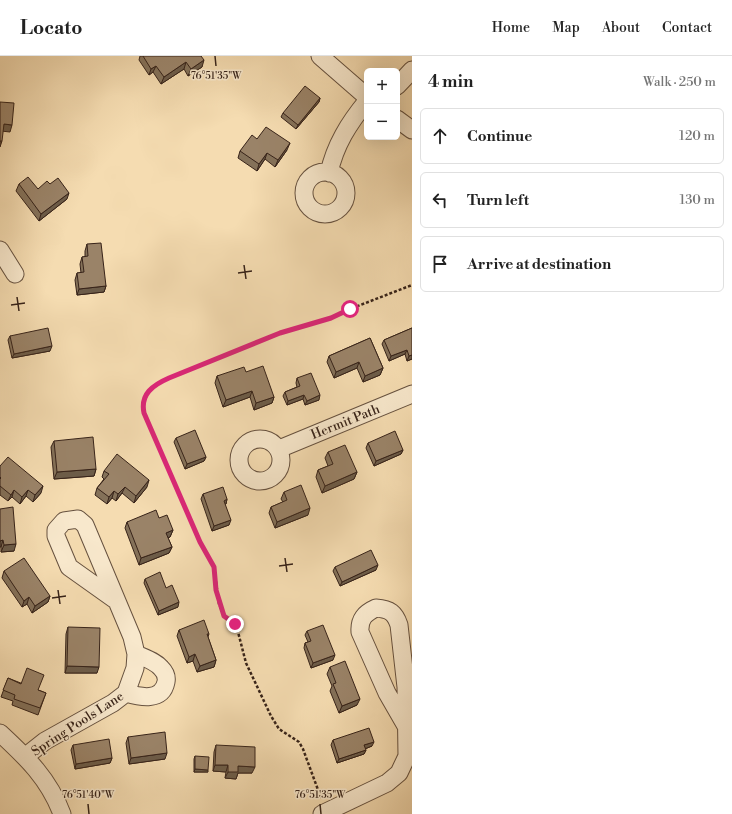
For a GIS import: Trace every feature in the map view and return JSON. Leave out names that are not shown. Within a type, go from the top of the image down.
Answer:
[{"type":"street","points":[[320,56],[364,94]]},
{"type":"street","points":[[400,83],[412,70]]},
{"type":"street","points":[[329,173],[332,156],[339,141],[352,119],[364,104]]},
{"type":"street","points":[[400,121],[412,130]]},
{"type":"street","points":[[0,250],[15,274]]},
{"type":"street","name":"Hermit Path","points":[[279,449],[412,394]]},
{"type":"street","name":"Spring Pools Lane","points":[[26,756],[45,741],[126,693],[135,668],[136,654],[132,637],[114,599]]},
{"type":"street","points":[[324,813],[394,778],[408,756],[406,687],[399,625],[396,617],[391,611],[376,608],[365,615],[360,626],[360,632],[387,693],[406,726]]},
{"type":"street","points":[[126,693],[139,696],[158,695],[164,689],[167,680],[165,672],[160,667],[136,654]]},
{"type":"street","points":[[0,733],[26,756],[48,786],[62,814]]},
{"type":"path","points":[[324,813],[303,749],[299,742],[279,729],[271,716],[246,663],[235,624],[224,616],[216,590],[214,567],[200,542],[144,413],[142,405],[144,397],[148,391],[157,383],[280,333],[331,318],[412,285]]},
{"type":"building","points":[[143,56],[201,56],[204,60],[191,69],[186,62],[164,77],[156,66],[151,69]]},
{"type":"building","points":[[305,86],[320,98],[298,125],[283,113]]},
{"type":"building","points":[[0,102],[14,103],[12,125],[4,124],[2,141],[0,141]]},
{"type":"building","points":[[266,127],[290,143],[278,160],[267,153],[259,164],[240,151],[252,135],[257,139]]},
{"type":"building","points":[[28,177],[38,189],[47,181],[50,184],[58,178],[69,193],[41,214],[19,184]]},
{"type":"building","points":[[101,243],[106,286],[79,289],[77,273],[84,272],[82,257],[88,256],[87,244]]},
{"type":"building","points":[[48,328],[52,346],[14,354],[10,336]]},
{"type":"building","points":[[412,328],[412,355],[409,356],[407,350],[391,356],[384,340]]},
{"type":"building","points":[[370,338],[383,368],[365,376],[359,362],[336,372],[329,356]]},
{"type":"building","points":[[263,366],[274,397],[256,403],[252,391],[226,400],[217,376],[244,367],[246,372]]},
{"type":"building","points":[[311,373],[320,395],[307,401],[304,395],[288,401],[285,392],[300,386],[297,378]]},
{"type":"building","points":[[195,430],[206,457],[187,464],[176,438]]},
{"type":"building","points":[[395,431],[403,450],[376,461],[368,443]]},
{"type":"building","points":[[93,437],[96,469],[57,472],[54,441]]},
{"type":"building","points":[[345,445],[357,472],[325,486],[318,470],[333,464],[328,452]]},
{"type":"building","points":[[117,454],[149,480],[136,496],[125,487],[118,494],[114,491],[109,497],[97,488],[109,474],[104,471]]},
{"type":"building","points":[[8,457],[43,486],[35,495],[28,490],[22,497],[14,490],[11,495],[0,486],[0,466]]},
{"type":"building","points":[[301,485],[310,508],[277,522],[271,507],[287,500],[284,492]]},
{"type":"building","points":[[223,487],[227,499],[224,501],[231,520],[214,526],[203,494]]},
{"type":"building","points":[[13,507],[16,544],[4,545],[3,540],[0,541],[0,509]]},
{"type":"building","points":[[156,510],[159,518],[167,515],[173,530],[166,533],[172,547],[141,558],[127,522]]},
{"type":"building","points":[[371,550],[378,565],[342,582],[335,567]]},
{"type":"building","points":[[24,558],[50,596],[35,606],[29,597],[24,601],[4,571]]},
{"type":"building","points":[[160,572],[166,588],[172,585],[179,602],[159,611],[145,579]]},
{"type":"building","points":[[204,620],[216,660],[200,666],[195,654],[189,657],[179,630]]},
{"type":"building","points":[[323,625],[335,655],[313,663],[305,643],[311,641],[307,631]]},
{"type":"building","points":[[68,627],[100,628],[99,667],[67,666]]},
{"type":"building","points":[[345,661],[360,699],[342,706],[333,684],[336,683],[330,667]]},
{"type":"building","points":[[27,668],[44,675],[38,690],[46,693],[40,708],[14,699],[15,695],[3,690],[8,678],[21,684]]},
{"type":"building","points":[[369,728],[374,742],[364,745],[366,750],[339,759],[333,740]]},
{"type":"building","points":[[165,732],[167,753],[131,758],[128,737]]},
{"type":"building","points":[[109,739],[112,758],[76,764],[73,745]]},
{"type":"building","points":[[216,745],[255,747],[255,767],[238,766],[238,772],[228,772],[228,765],[215,765]]},
{"type":"building","points":[[195,756],[209,757],[208,770],[195,769]]},
{"type":"route","points":[[235,624],[224,616],[216,590],[214,567],[200,542],[144,413],[142,405],[144,397],[157,383],[280,333],[301,325],[316,323],[331,318],[350,309]]}]
